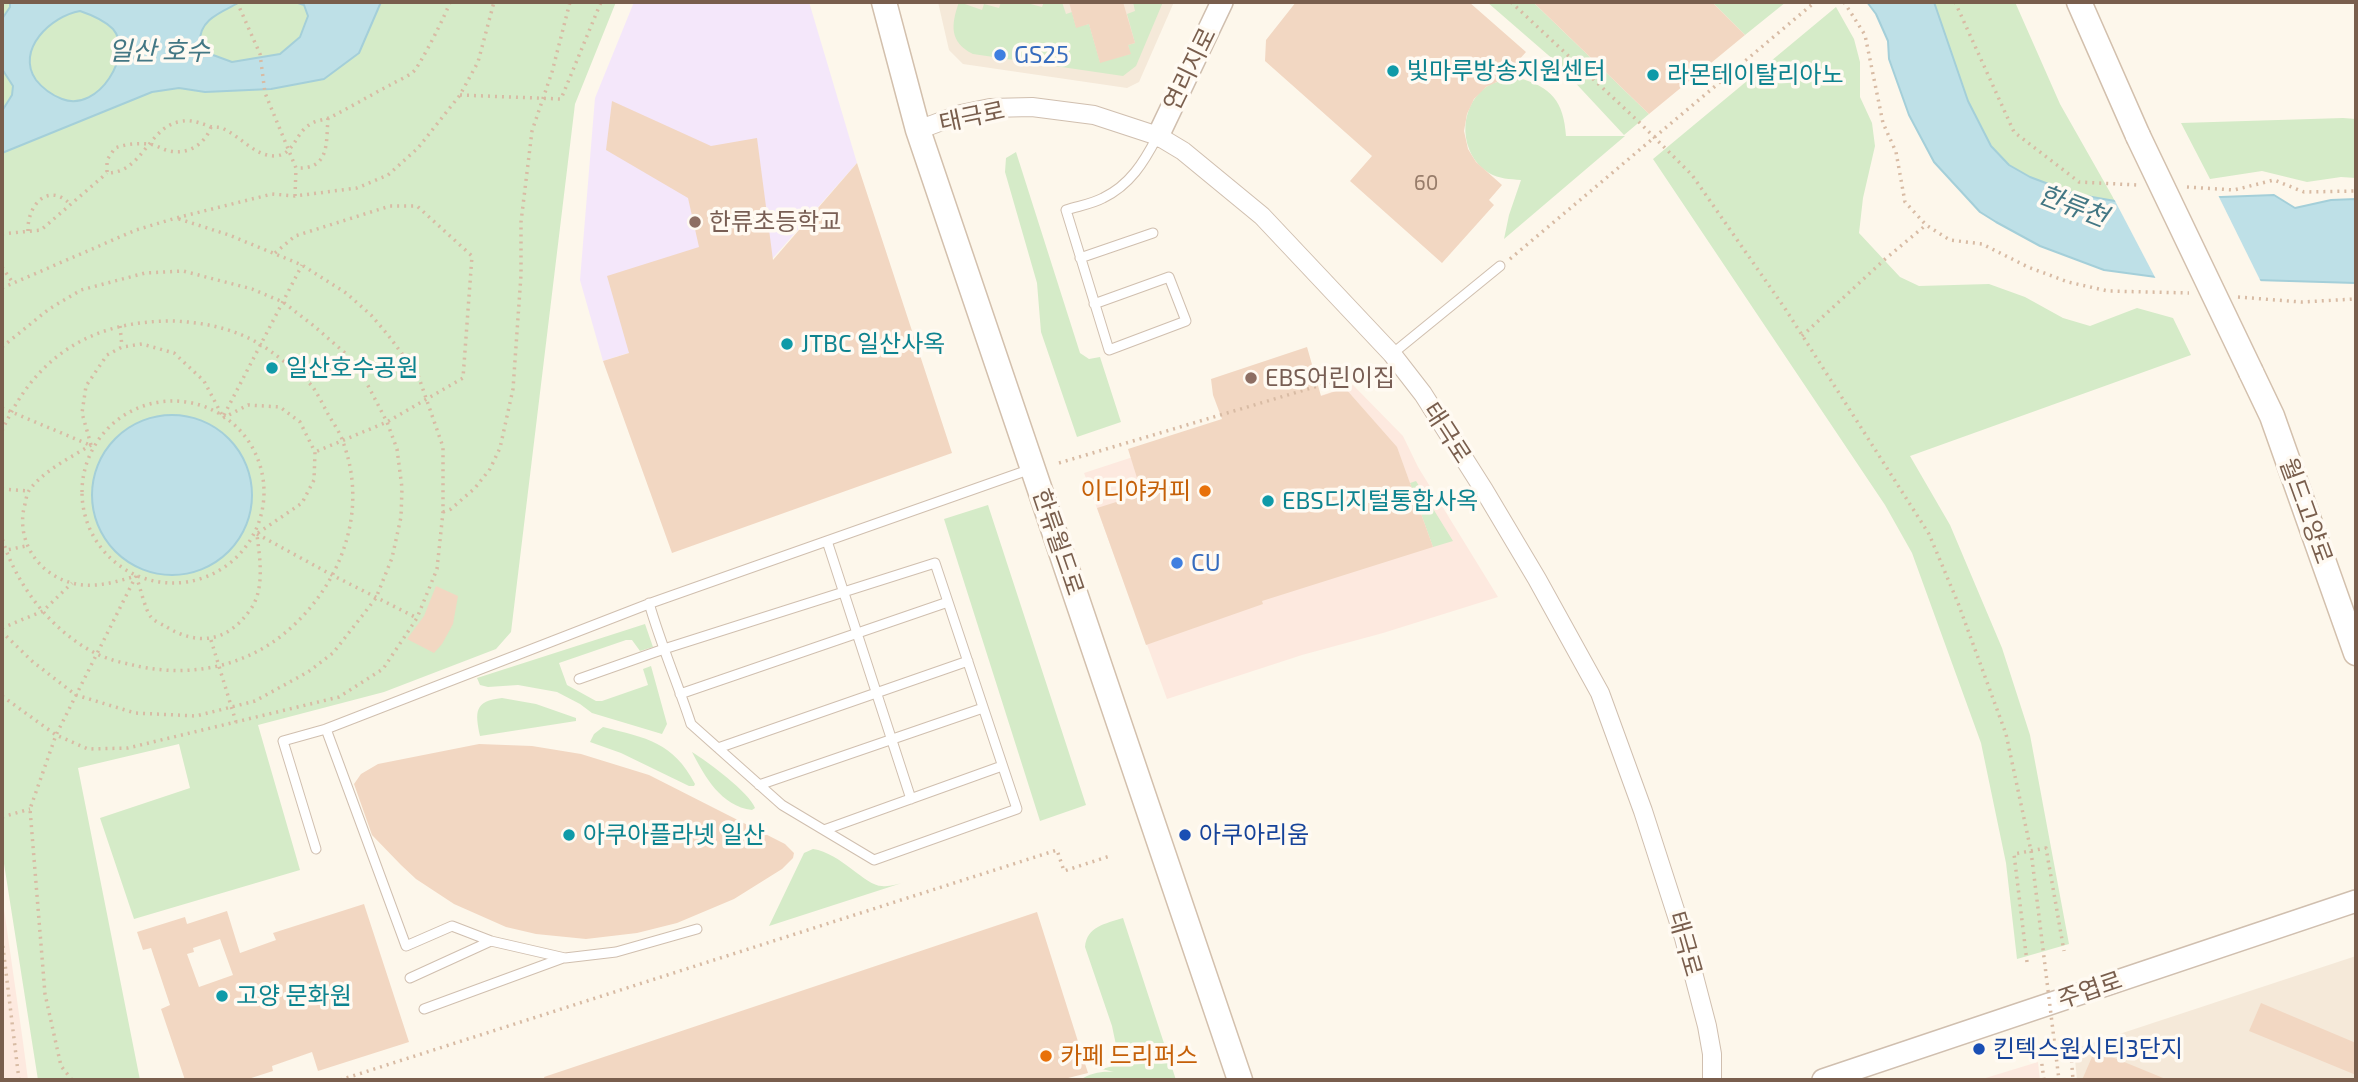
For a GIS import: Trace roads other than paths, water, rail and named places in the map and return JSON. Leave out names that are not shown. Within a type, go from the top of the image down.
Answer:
[{"type":"main road","name":"한류월드로","points":[[884,2],[918,130],[1240,1080]]},
{"type":"main road","name":"월드고양로","points":[[2079,2],[2138,136],[2272,416],[2356,653]]},
{"type":"street","name":"연리지로","points":[[1158,136],[1222,2]]},
{"type":"street","name":"태극로","points":[[918,130],[961,114],[990,108],[1032,107],[1094,116],[1158,136],[1183,151],[1262,216],[1392,354],[1423,394],[1484,490],[1600,693],[1643,811],[1684,938],[1707,1026],[1712,1054],[1712,1080]]},
{"type":"street","name":"주엽로","points":[[1824,1080],[2356,901]]},
{"type":"lane","points":[[1094,304],[1169,277],[1186,320],[1109,350],[1094,304],[1066,210],[1104,198],[1132,177],[1139,170],[1158,136]]},
{"type":"lane","points":[[1080,258],[1153,233]]},
{"type":"lane","points":[[1392,354],[1504,266]]},
{"type":"lane","points":[[316,849],[283,741],[326,729],[649,603],[1033,468]]},
{"type":"lane","points":[[827,541],[911,799]]},
{"type":"lane","points":[[579,680],[664,649],[935,562],[1017,809],[874,860],[782,805],[691,724],[664,649],[649,603]]},
{"type":"lane","points":[[680,694],[948,602]]},
{"type":"lane","points":[[718,748],[968,661]]},
{"type":"lane","points":[[760,785],[983,708]]},
{"type":"lane","points":[[326,729],[405,946],[452,926],[491,941],[565,958]]},
{"type":"lane","points":[[824,830],[1002,766]]},
{"type":"lane","points":[[424,1009],[565,958],[616,953],[697,929]]},
{"type":"lane","points":[[410,978],[491,941]]},
{"type":"water","name":"일산 호수","points":[[10,2],[240,2],[213,17],[203,27],[201,34],[200,42],[213,55],[232,62],[280,54],[300,37],[308,16],[304,5],[295,2],[381,2],[359,53],[324,79],[271,89],[205,92],[179,88],[152,92],[2,153],[2,111],[12,95],[13,86],[2,69],[2,19],[10,7]],"holes":[[[80,11],[102,20],[113,29],[118,39],[119,52],[116,65],[100,89],[89,97],[76,101],[62,99],[42,86],[31,69],[30,57],[33,46],[48,27],[69,14]]]},
{"type":"water","name":"한류천","points":[[1867,2],[1934,2],[1968,101],[1991,146],[2009,165],[2030,177],[2075,194],[2115,201],[2274,195],[2295,208],[2331,200],[2356,199],[2356,283],[2156,277],[2104,270],[2040,246],[1996,222],[1980,212],[1934,162],[1909,115],[1889,59],[1888,41],[1876,14]]},
{"type":"water","points":[[172,415],[203,421],[229,438],[246,464],[252,495],[246,526],[229,552],[203,569],[172,575],[141,569],[115,552],[98,526],[92,495],[98,464],[115,438],[141,421]]},
{"type":"place","name":"GS25","points":[[1000,55]]},
{"type":"place","name":"빛마루방송지원센터","points":[[1393,71]]},
{"type":"place","name":"라몬테이탈리아노","points":[[1653,75]]},
{"type":"place","name":"한류초등학교","points":[[695,222]]},
{"type":"place","name":"JTBC 일산사옥","points":[[787,344]]},
{"type":"place","name":"일산호수공원","points":[[272,368]]},
{"type":"place","name":"EBS어린이집","points":[[1251,378]]},
{"type":"place","name":"이디야커피","points":[[1205,491]]},
{"type":"place","name":"EBS디지털통합사옥","points":[[1268,501]]},
{"type":"place","name":"CU","points":[[1177,563]]},
{"type":"place","name":"아쿠아플라넷 일산","points":[[569,835]]},
{"type":"place","name":"아쿠아리움","points":[[1185,835]]},
{"type":"place","name":"고양 문화원","points":[[222,996]]},
{"type":"place","name":"킨텍스원시티3단지","points":[[1979,1049]]},
{"type":"place","name":"카페 드리퍼스","points":[[1046,1056]]}]
